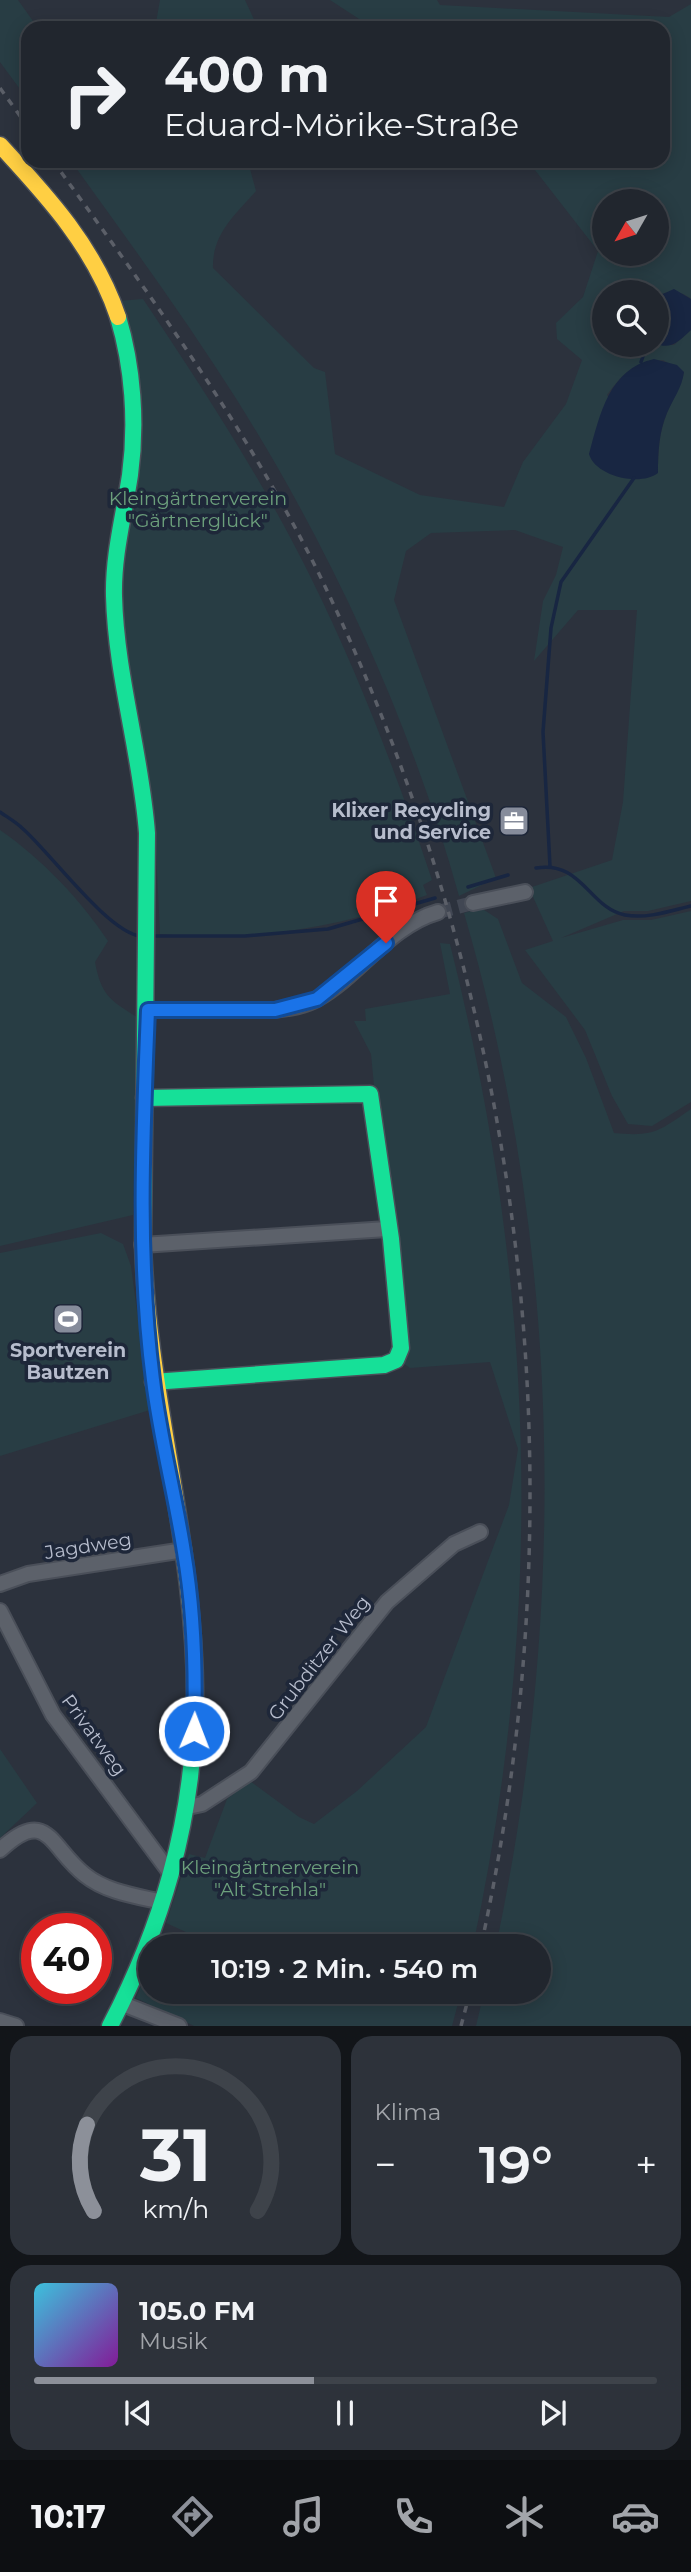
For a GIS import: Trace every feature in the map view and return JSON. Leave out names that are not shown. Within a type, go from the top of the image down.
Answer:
[{"type":"street","points":[[0,145],[21,167]]},
{"type":"street","points":[[22,168],[49,197],[92,258],[120,324],[132,404],[132,457],[115,549],[114,611],[147,827],[149,938],[142,1245],[153,1382],[184,1550],[194,1634],[194,1735],[188,1807],[162,1902],[122,2004],[110,2026]]},
{"type":"street","points":[[473,903],[525,892]]},
{"type":"street","points":[[148,1010],[275,1010],[294,1007],[317,999],[417,920],[438,912]]},
{"type":"street","points":[[144,1098],[371,1095],[401,1348],[396,1360],[384,1365],[153,1382]]},
{"type":"street","points":[[142,1245],[387,1229]]},
{"type":"street","name":"Grubditzer Weg","points":[[188,1807],[202,1804],[251,1772],[387,1602],[454,1544],[480,1532]]},
{"type":"street","name":"Jagdweg","points":[[0,1584],[29,1574],[184,1550]]},
{"type":"street","name":"Privatweg","points":[[0,1611],[54,1715],[171,1874]]},
{"type":"street","points":[[0,1850],[18,1834],[35,1830],[46,1834],[84,1875],[103,1887],[162,1902]]},
{"type":"street","points":[[122,2004],[179,2026]]},
{"type":"street","points":[[0,2021],[16,2026]]},
{"type":"green space","points":[[0,0],[18,0],[33,21],[21,21],[21,90],[0,62]]},
{"type":"green space","points":[[160,0],[245,0],[255,21],[156,21]]},
{"type":"green space","points":[[330,0],[437,0],[440,5],[669,17],[691,4],[691,299],[683,294],[669,293],[669,280],[592,280],[592,357],[669,357],[669,345],[674,345],[691,330],[691,901],[648,911],[624,911],[561,938],[623,920],[651,920],[691,911],[691,1102],[652,1126],[628,1124],[612,1096],[585,1030],[525,950],[553,941],[529,888],[612,860],[623,802],[637,610],[578,610],[534,661],[543,601],[556,575],[563,547],[515,530],[431,533],[406,551],[394,600],[496,878],[459,896],[440,831],[393,703],[337,579],[305,518],[217,369],[76,168],[252,168],[256,191],[226,226],[216,245],[213,268],[314,368],[325,372],[335,454],[420,495],[504,507],[523,462],[566,404],[582,360],[557,339],[556,323],[583,297],[593,266],[669,266],[669,189],[592,189],[592,243],[533,168],[670,168],[670,21],[362,21]],"holes":[[[663,360],[684,372],[662,427],[658,473],[607,395],[619,380],[637,366]]]},
{"type":"green space","name":"Kleingärtnerverein \"Gärtnerglück\"","points":[[143,299],[254,472],[330,617],[377,728],[419,842],[432,880],[423,885],[427,895],[362,916],[295,930],[228,936],[160,934],[155,831],[116,593],[135,486],[118,301]]},
{"type":"green space","points":[[0,830],[45,867],[73,895],[97,925],[108,941],[95,962],[100,982],[113,1001],[137,1017],[133,1215],[0,1246]]},
{"type":"green space","points":[[481,908],[498,919],[522,983],[566,1017],[586,1058],[614,1133],[638,1134],[656,1131],[691,1109],[691,2026],[476,2026],[481,2004],[551,2004],[551,1934],[498,1934],[519,1817],[535,1688],[543,1558],[544,1428],[536,1298],[520,1168],[496,1040],[464,913]]},
{"type":"green space","name":"Kleingärtnerverein \"Alt Strehla\"","points":[[440,943],[450,944],[478,1070],[500,1195],[514,1320],[521,1444],[520,1568],[512,1693],[496,1819],[475,1934],[190,1934],[166,1923],[189,1854],[205,1858],[227,1799],[250,1781],[299,1817],[314,1824],[357,1791],[426,1727],[509,1505],[518,1449],[490,1362],[410,1368],[400,1361],[371,1054],[354,1021],[366,1021],[365,1009],[450,994]]},
{"type":"green space","name":"Sportverein Bautzen","points":[[101,1233],[123,1244],[131,1266],[150,1410],[0,1456],[0,1253]]},
{"type":"green space","points":[[0,1749],[37,1803],[0,1838]]},
{"type":"green space","points":[[148,2004],[458,2004],[452,2026],[194,2026]]},
{"type":"water","points":[[674,289],[691,299],[691,330],[669,346],[669,291]]},
{"type":"water","points":[[654,359],[677,365],[684,372],[662,427],[658,473],[640,479],[619,477],[600,468],[589,454],[597,424],[609,395],[626,372]]},
{"type":"waterway","points":[[641,362],[643,357]]},
{"type":"waterway","points":[[550,866],[543,732],[551,628],[561,582],[634,478]]},
{"type":"waterway","points":[[0,812],[34,839],[113,922],[128,932],[141,936]]},
{"type":"waterway","points":[[536,868],[552,867],[564,871],[602,904],[625,915],[650,915],[691,906]]},
{"type":"waterway","points":[[468,887],[508,875]]},
{"type":"waterway","points":[[156,936],[245,936],[328,929],[435,898]]},
{"type":"tunnel","points":[[438,912],[473,903]]},
{"type":"railway","points":[[0,88],[21,117]]},
{"type":"railway","points":[[58,168],[230,416],[293,523],[321,578],[391,740],[447,906],[488,1076],[516,1248],[529,1423],[527,1598],[512,1773],[483,1934]]},
{"type":"railway","points":[[461,2026],[467,2004]]},
{"type":"traffic: fast","points":[[118,317],[130,375],[133,435],[130,475],[117,550],[114,596],[119,656],[140,773],[147,833],[143,1244]]},
{"type":"traffic: fast","points":[[144,1098],[370,1094],[391,1239],[401,1348],[396,1360],[384,1365],[153,1382]]},
{"type":"traffic: fast","points":[[110,2026],[145,1950],[171,1873],[188,1794],[195,1711]]},
{"type":"traffic: slow","points":[[0,145],[52,204],[83,246],[97,268],[118,317]]},
{"type":"traffic: slow","points":[[143,1244],[154,1361],[189,1593],[195,1711]]},
{"type":"place","name":"Klixer Recycling und Service","points":[[514,821]]},
{"type":"place","name":"Sportverein Bautzen","points":[[68,1319]]},
{"type":"route","points":[[194,1731],[194,1634],[189,1587],[153,1382],[145,1307],[141,1210],[148,1010],[227,1011],[294,1007],[317,999],[386,943]]}]
